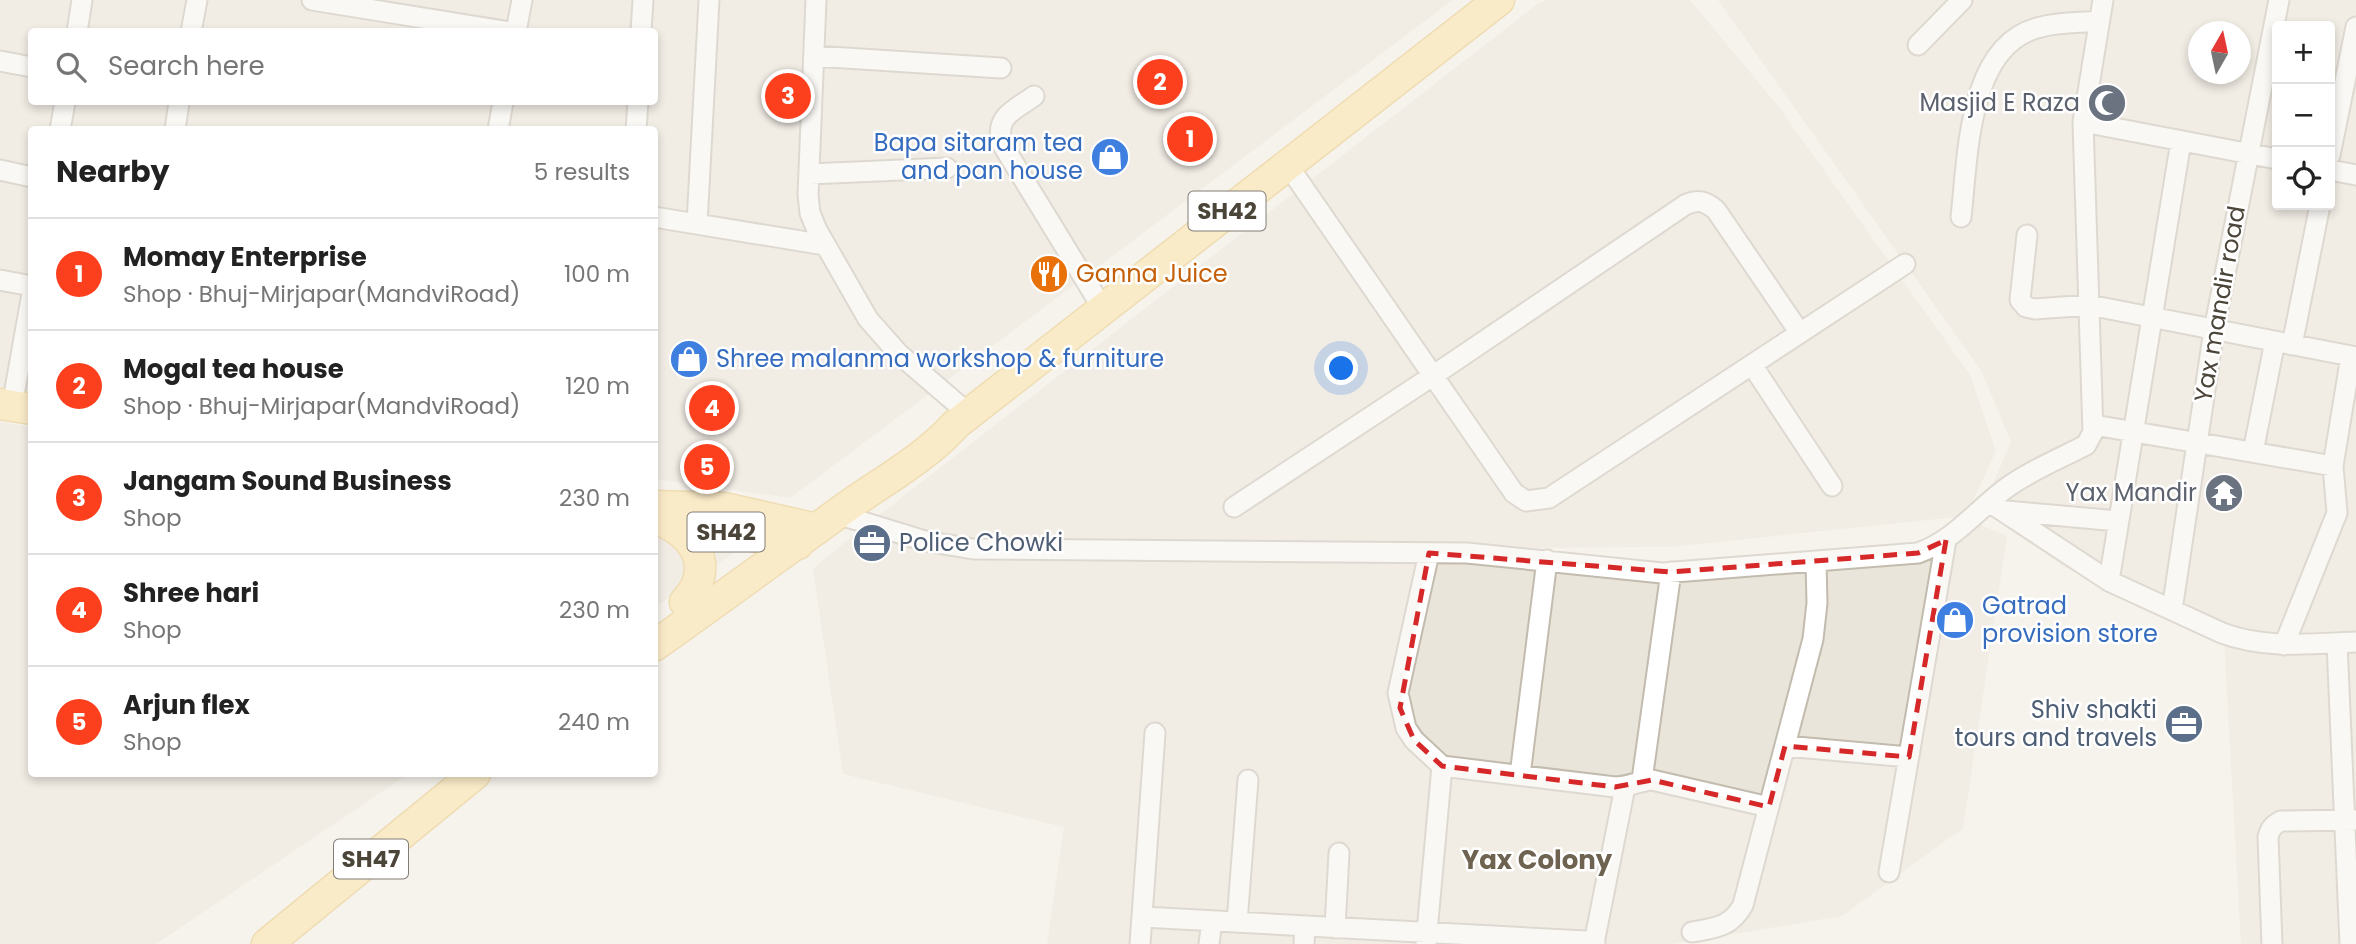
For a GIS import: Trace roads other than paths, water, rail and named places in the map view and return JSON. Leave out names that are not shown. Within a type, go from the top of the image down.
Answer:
[{"type":"main road","name":"SH42","points":[[658,515],[803,529],[940,443],[962,419],[1499,0]]},
{"type":"main road","name":"SH42","points":[[803,529],[928,431],[962,419]]},
{"type":"main road","name":"SH42","points":[[658,516],[689,537],[696,550],[700,570],[697,585],[685,603]]},
{"type":"main road","points":[[658,622],[803,529]]},
{"type":"main road","points":[[658,643],[803,529]]},
{"type":"main road","name":"SH47","points":[[267,944],[471,777]]},
{"type":"street","points":[[78,28],[82,0]]},
{"type":"street","points":[[192,28],[197,0]]},
{"type":"street","points":[[312,0],[378,6],[490,28]]},
{"type":"street","points":[[517,28],[522,0]]},
{"type":"street","points":[[641,28],[643,0]]},
{"type":"street","points":[[698,224],[709,0]]},
{"type":"street","points":[[816,0],[810,213],[868,320],[962,419]]},
{"type":"street","points":[[1918,45],[1962,0]]},
{"type":"street","points":[[803,529],[925,541],[973,549],[1467,553],[1671,572],[1918,553],[1946,540],[1995,506],[2019,480],[2086,445],[2091,439],[2094,425],[2083,122],[2103,0]]},
{"type":"street","name":"Yax mandir road","points":[[2172,610],[2214,330],[2279,0]]},
{"type":"street","points":[[1961,217],[1973,116],[1986,74],[2000,52],[2018,37],[2039,27],[2099,21]]},
{"type":"street","points":[[2332,147],[2356,27]]},
{"type":"street","points":[[814,56],[1001,68]]},
{"type":"street","points":[[0,61],[28,66]]},
{"type":"street","points":[[1034,96],[1005,117],[999,133],[1002,144],[1103,309]]},
{"type":"street","points":[[61,126],[64,105]]},
{"type":"street","points":[[176,126],[179,105]]},
{"type":"street","points":[[499,126],[502,105]]},
{"type":"street","points":[[636,126],[638,105]]},
{"type":"street","points":[[2083,122],[2272,158]]},
{"type":"street","points":[[2109,581],[2181,141]]},
{"type":"street","points":[[1287,164],[1514,493],[1527,501],[1549,498],[1905,264]]},
{"type":"street","points":[[809,174],[947,169]]},
{"type":"street","points":[[0,170],[28,176]]},
{"type":"street","points":[[2335,171],[2356,175]]},
{"type":"street","points":[[1234,506],[1434,376],[1694,201],[1706,202],[1716,210],[1800,333]]},
{"type":"street","points":[[2253,452],[2319,210]]},
{"type":"street","points":[[658,218],[825,245]]},
{"type":"street","points":[[2027,235],[2020,300],[2026,307],[2035,309],[2089,305],[2354,357],[2333,466],[2346,504],[2334,525],[2284,645]]},
{"type":"street","points":[[0,280],[28,285]]},
{"type":"street","points":[[15,407],[28,321]]},
{"type":"street","points":[[1752,365],[1832,486]]},
{"type":"street","points":[[2094,425],[2333,466]]},
{"type":"street","points":[[1995,506],[2118,521]]},
{"type":"street","points":[[1995,506],[2109,581],[2239,640],[2284,645],[2346,642],[2350,944]]},
{"type":"street","points":[[1889,872],[1946,540]]},
{"type":"street","points":[[1429,553],[1398,692],[1406,728],[1414,740],[1442,766],[1634,784],[1663,781],[1769,807]]},
{"type":"street","points":[[1520,775],[1547,560]]},
{"type":"street","points":[[1692,932],[1730,923],[1743,905],[1814,631],[1816,562]]},
{"type":"street","points":[[1143,917],[1237,922],[1304,935],[1335,928],[1368,937],[1595,944],[1634,784],[1671,572]]},
{"type":"street","points":[[1140,944],[1155,733]]},
{"type":"street","points":[[1785,746],[1909,757]]},
{"type":"street","points":[[1426,938],[1442,766]]},
{"type":"street","points":[[1237,922],[1248,780]]},
{"type":"street","points":[[2272,944],[2268,837],[2270,830],[2274,824],[2281,821],[2350,820]]},
{"type":"street","points":[[1335,928],[1339,853]]},
{"type":"street","points":[[1209,944],[1212,921]]},
{"type":"place","name":"Mogal tea house","points":[[1160,82]]},
{"type":"place","name":"Jangam Sound Business","points":[[788,96]]},
{"type":"place","name":"Masjid E Raza","points":[[2107,103]]},
{"type":"place","name":"Momay Enterprise","points":[[1190,139]]},
{"type":"place","name":"Bapa sitaram tea and pan house","points":[[1110,157]]},
{"type":"place","name":"Ganna Juice","points":[[1049,274]]},
{"type":"place","name":"Shree malanma workshop & furniture","points":[[689,359]]},
{"type":"place","name":"Shree hari","points":[[712,408]]},
{"type":"place","name":"Arjun flex","points":[[707,467]]},
{"type":"place","name":"Yax Mandir","points":[[2224,493]]},
{"type":"place","name":"Police Chowki","points":[[872,543]]},
{"type":"place","name":"Gatrad provision store","points":[[1955,620]]},
{"type":"place","name":"Shiv shakti tours and travels","points":[[2184,724]]},
{"type":"district","name":"Yax Colony","points":[[1537,860]]}]
